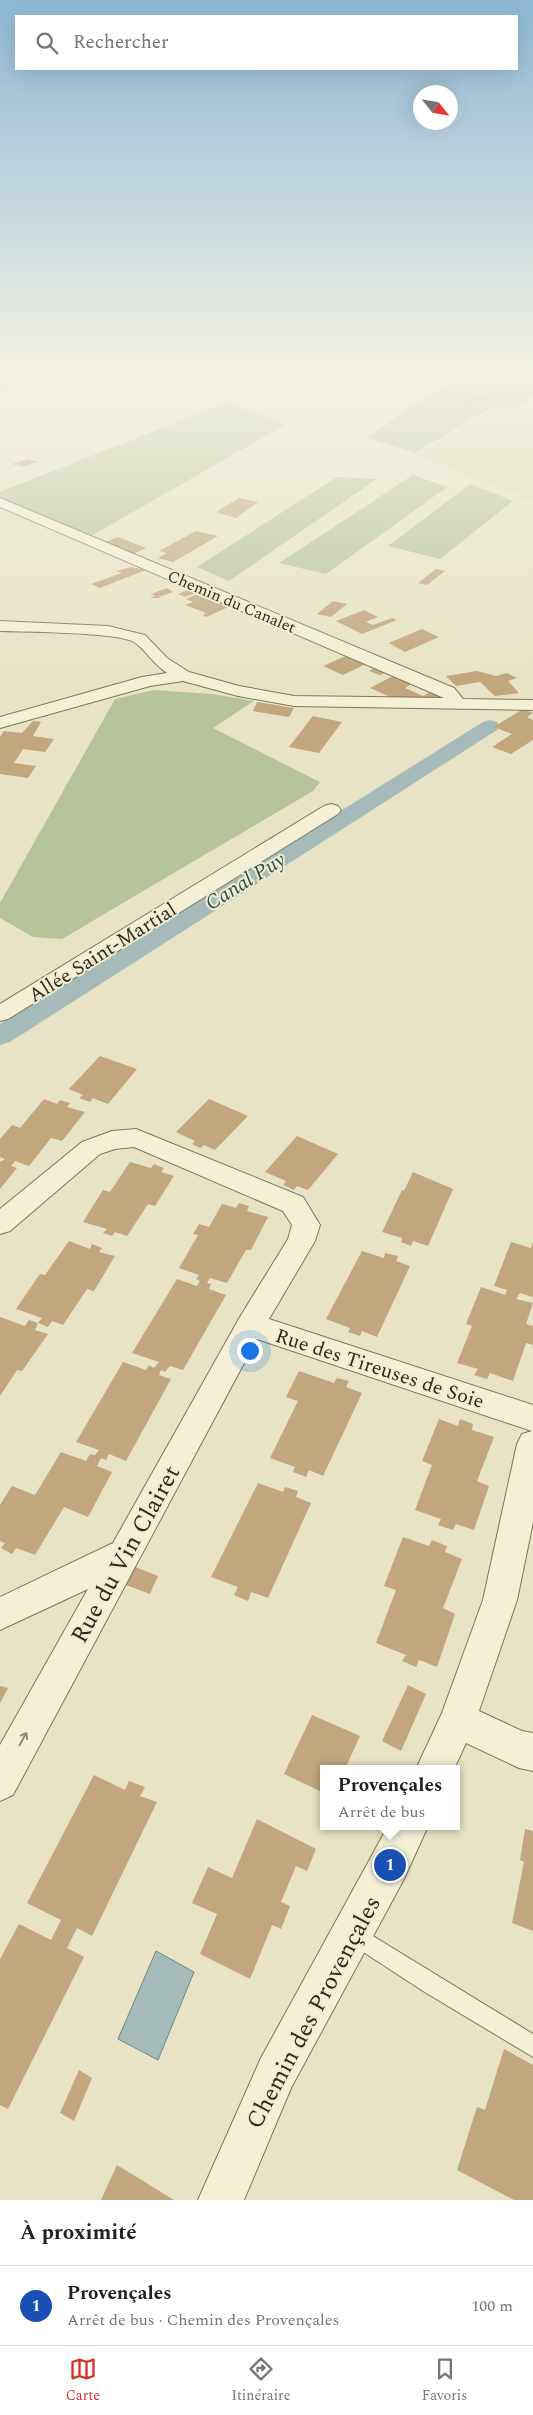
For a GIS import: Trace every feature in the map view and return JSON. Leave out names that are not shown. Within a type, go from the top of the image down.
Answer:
[{"type":"street","name":"Chemin du Canalet","points":[[0,502],[448,692],[459,705]]},
{"type":"street","points":[[0,626],[108,631],[139,638],[161,662],[184,676],[238,691],[294,701],[496,706],[533,705]]},
{"type":"street","points":[[0,723],[148,680],[184,676]]},
{"type":"street","points":[[476,720],[496,706]]},
{"type":"street","name":"Allée Saint-Martial","points":[[0,1014],[331,810]]},
{"type":"street","name":"Rue des Tireuses de Soie","points":[[0,1224],[91,1148],[112,1140],[136,1138],[293,1204],[301,1214],[306,1226],[301,1241],[250,1325],[533,1418]]},
{"type":"street","name":"Rue du Vin Clairet","points":[[0,1782],[250,1325]]},
{"type":"street","points":[[437,1765],[458,1720],[500,1600],[533,1444]]},
{"type":"street","points":[[0,1614],[124,1554]]},
{"type":"street","points":[[458,1720],[519,1749],[533,1752]]},
{"type":"street","name":"Chemin des Provençales","points":[[221,2200],[276,2073],[390,1865],[406,1830]]},
{"type":"lane","points":[[353,1934],[430,1984],[533,2046]]},
{"type":"green space","points":[[49,473],[202,473],[91,536],[0,497],[0,492]]},
{"type":"green space","points":[[462,473],[533,473],[533,501]]},
{"type":"green space","points":[[413,475],[447,487],[326,574],[279,563]]},
{"type":"green space","points":[[337,477],[377,479],[229,581],[197,567]]},
{"type":"green space","points":[[470,484],[513,501],[440,559],[388,546]]},
{"type":"green space","points":[[154,690],[212,694],[254,701],[213,728],[320,782],[313,791],[62,939],[33,937],[0,918],[0,903],[115,699]]},
{"type":"water","points":[[156,1951],[194,1972],[158,2060],[118,2039]]},
{"type":"building","points":[[239,498],[258,502],[236,518],[216,512]]},
{"type":"building","points":[[196,531],[218,536],[173,562],[158,558],[167,553],[159,551]]},
{"type":"building","points":[[118,537],[146,548],[133,554],[105,542]]},
{"type":"building","points":[[131,567],[146,570],[100,588],[91,584],[122,573],[116,571]]},
{"type":"building","points":[[436,569],[445,571],[427,585],[418,583]]},
{"type":"building","points":[[167,588],[173,592],[158,597],[161,598],[150,598],[155,596],[151,594]]},
{"type":"building","points":[[190,589],[198,592],[185,597],[178,594]]},
{"type":"building","points":[[197,594],[225,605],[233,605],[206,617],[203,615],[206,613],[185,605],[193,602],[186,599]]},
{"type":"building","points":[[333,601],[347,604],[331,617],[317,614]]},
{"type":"building","points":[[364,610],[378,617],[366,622],[373,625],[392,618],[397,620],[362,634],[336,621]]},
{"type":"building","points":[[422,629],[439,637],[405,652],[389,643]]},
{"type":"building","points":[[348,655],[368,663],[343,675],[323,666]]},
{"type":"building","points":[[376,667],[387,672],[380,675],[369,671]]},
{"type":"building","points":[[477,671],[496,676],[507,673],[517,678],[508,681],[519,693],[495,696],[480,682],[456,686],[446,676]]},
{"type":"building","points":[[395,675],[413,683],[405,688],[423,696],[432,691],[442,695],[430,702],[381,700],[388,696],[370,688]]},
{"type":"building","points":[[257,702],[294,708],[289,717],[253,711]]},
{"type":"building","points":[[523,709],[533,713],[527,717],[533,720],[533,740],[511,754],[492,747],[512,734],[494,727]]},
{"type":"building","points":[[313,716],[342,722],[319,753],[289,747]]},
{"type":"building","points":[[33,721],[41,722],[33,736],[54,739],[45,752],[23,749],[14,763],[36,766],[28,778],[0,774],[0,737],[4,731],[22,733]]},
{"type":"building","points":[[100,1056],[137,1069],[108,1104],[93,1098],[90,1102],[79,1098],[83,1095],[69,1089]]},
{"type":"building","points":[[44,1099],[57,1104],[60,1100],[70,1103],[67,1107],[85,1112],[62,1141],[51,1138],[29,1166],[15,1161],[11,1166],[17,1168],[0,1189],[0,1162],[5,1159],[0,1157],[0,1139],[12,1125],[20,1128]]},
{"type":"building","points":[[209,1099],[248,1116],[215,1150],[204,1145],[200,1148],[192,1144],[195,1141],[176,1132]]},
{"type":"building","points":[[297,1136],[338,1154],[308,1190],[297,1186],[294,1190],[283,1185],[286,1181],[265,1172]]},
{"type":"building","points":[[130,1162],[151,1168],[154,1164],[164,1168],[161,1172],[174,1176],[155,1206],[148,1204],[127,1236],[115,1232],[112,1236],[103,1233],[107,1229],[83,1222],[103,1190],[110,1192]]},
{"type":"building","points":[[413,1172],[453,1189],[428,1246],[413,1241],[411,1246],[401,1242],[402,1238],[382,1232],[402,1190],[404,1191]]},
{"type":"building","points":[[239,1203],[249,1206],[247,1211],[268,1217],[251,1250],[246,1250],[227,1283],[210,1278],[207,1283],[211,1284],[209,1289],[226,1295],[183,1370],[170,1366],[165,1372],[161,1370],[159,1375],[171,1379],[126,1461],[109,1454],[106,1460],[101,1458],[97,1466],[112,1472],[88,1517],[64,1507],[35,1555],[16,1548],[12,1554],[1,1548],[5,1543],[0,1541],[0,1505],[12,1486],[35,1495],[61,1452],[86,1461],[90,1454],[95,1455],[99,1450],[76,1442],[123,1362],[146,1370],[149,1365],[154,1368],[159,1362],[132,1353],[177,1279],[197,1286],[200,1281],[196,1279],[199,1275],[179,1268],[198,1235],[193,1234],[199,1224],[209,1227],[222,1204],[236,1208]]},
{"type":"building","points":[[69,1241],[90,1249],[92,1244],[102,1248],[99,1252],[115,1256],[94,1291],[87,1289],[63,1325],[52,1321],[48,1327],[38,1323],[42,1318],[16,1309],[40,1274],[45,1275]]},
{"type":"building","points":[[511,1242],[531,1248],[533,1242],[533,1297],[520,1293],[516,1299],[533,1303],[526,1324],[533,1326],[533,1345],[526,1343],[513,1381],[490,1373],[487,1379],[474,1375],[478,1369],[457,1363],[472,1326],[466,1324],[481,1287],[505,1295],[507,1290],[494,1286]]},
{"type":"building","points":[[362,1251],[384,1258],[385,1253],[398,1256],[396,1261],[410,1266],[377,1337],[362,1331],[360,1336],[348,1332],[350,1328],[326,1319]]},
{"type":"building","points":[[0,1317],[25,1326],[29,1320],[38,1323],[35,1330],[48,1334],[22,1371],[17,1370],[0,1396]]},
{"type":"building","points":[[299,1371],[334,1383],[337,1378],[349,1381],[346,1387],[362,1393],[323,1476],[309,1470],[306,1477],[293,1472],[295,1467],[270,1458],[298,1401],[286,1397]]},
{"type":"building","points":[[439,1419],[458,1426],[460,1419],[473,1424],[472,1430],[494,1437],[477,1481],[489,1486],[474,1530],[456,1524],[453,1530],[438,1525],[441,1519],[415,1510],[432,1465],[422,1461]]},
{"type":"building","points":[[258,1483],[283,1492],[285,1487],[298,1491],[296,1497],[311,1503],[268,1598],[251,1592],[248,1601],[234,1595],[238,1587],[211,1577]]},
{"type":"building","points":[[403,1537],[429,1546],[432,1540],[447,1546],[445,1552],[462,1559],[443,1608],[455,1614],[437,1667],[419,1660],[416,1667],[402,1661],[406,1655],[376,1643],[396,1590],[384,1586]]},
{"type":"building","points":[[135,1567],[158,1576],[150,1594],[126,1585]]},
{"type":"building","points":[[408,1685],[426,1694],[401,1751],[382,1741]]},
{"type":"building","points":[[0,1686],[8,1688],[0,1703]]},
{"type":"building","points":[[312,1715],[360,1736],[347,1765],[320,1765],[320,1791],[284,1774]]},
{"type":"building","points":[[94,1775],[125,1790],[129,1781],[145,1787],[140,1796],[157,1802],[92,1936],[77,1928],[67,1948],[84,1957],[8,2109],[0,2105],[0,1959],[19,1924],[51,1940],[61,1920],[27,1903]]},
{"type":"building","points":[[257,1819],[316,1849],[307,1871],[296,1866],[281,1902],[290,1906],[281,1929],[272,1925],[250,1979],[200,1954],[217,1914],[192,1903],[208,1867],[232,1878]]},
{"type":"building","points":[[525,1829],[533,1831],[533,1931],[512,1923],[524,1862],[520,1860]]},
{"type":"building","points":[[504,2049],[533,2065],[533,2200],[514,2200],[457,2170],[477,2107],[485,2110]]},
{"type":"building","points":[[79,2070],[92,2078],[74,2121],[60,2113]]},
{"type":"building","points":[[117,2165],[174,2200],[101,2200]]},
{"type":"waterway","name":"Canal Puy","points":[[0,1036],[490,726]]},
{"type":"place","name":"Provençales","points":[[390,1865]]}]
